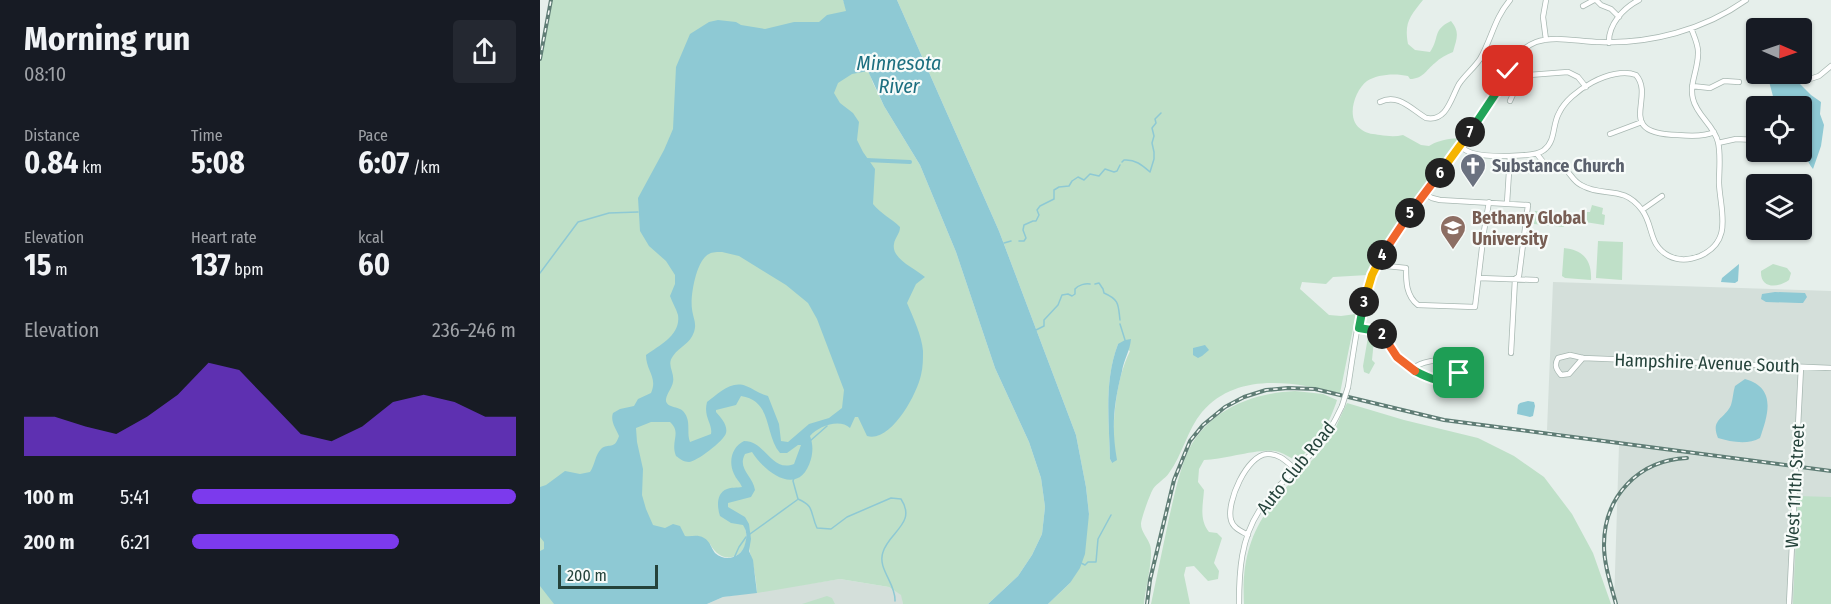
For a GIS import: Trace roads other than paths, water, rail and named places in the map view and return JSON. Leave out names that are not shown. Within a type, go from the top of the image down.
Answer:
[{"type":"street","points":[[1380,102],[1398,99],[1426,118],[1436,120],[1443,114],[1459,84],[1481,57],[1497,17],[1510,0]]},
{"type":"street","points":[[1546,0],[1543,17],[1546,40],[1609,43],[1644,40],[1691,28],[1728,12],[1746,0]]},
{"type":"street","points":[[1583,6],[1595,0],[1611,9],[1619,17]]},
{"type":"street","points":[[1609,43],[1610,30],[1619,17],[1639,0]]},
{"type":"street","points":[[1537,154],[1544,163],[1559,165],[1572,178],[1591,190],[1619,193],[1632,200],[1647,218],[1654,242],[1668,255],[1685,259],[1704,254],[1716,243],[1723,228],[1724,215],[1719,185],[1718,143],[1714,132],[1695,106],[1692,97],[1698,52],[1691,28]]},
{"type":"street","name":"Auto Club Road","points":[[1239,604],[1240,560],[1259,511],[1324,439],[1342,406],[1348,387],[1367,288],[1377,264],[1489,106],[1515,59],[1534,43],[1546,40]]},
{"type":"street","points":[[1481,57],[1508,71]]},
{"type":"street","points":[[1812,78],[1819,76],[1831,66]]},
{"type":"street","points":[[1510,101],[1520,81],[1529,75],[1568,72],[1578,77],[1586,87]]},
{"type":"street","points":[[1460,147],[1473,154],[1528,156],[1537,154],[1545,150],[1552,141],[1557,117],[1565,104],[1597,79],[1608,75],[1636,75],[1641,82],[1642,122],[1657,134],[1695,136],[1709,135],[1714,132]]},
{"type":"street","points":[[1692,86],[1710,87],[1726,81],[1739,82]]},
{"type":"street","points":[[1610,134],[1642,122]]},
{"type":"street","points":[[1718,143],[1746,140]]},
{"type":"street","points":[[1507,203],[1510,156]]},
{"type":"street","points":[[1425,194],[1440,200],[1528,205],[1519,276],[1515,279],[1512,353]]},
{"type":"street","points":[[1642,210],[1662,196]]},
{"type":"street","points":[[1377,264],[1406,268],[1410,297],[1418,305],[1475,307],[1489,202]]},
{"type":"street","points":[[1479,278],[1536,280]]},
{"type":"street","points":[[1359,328],[1382,334],[1397,357],[1411,370],[1445,381],[1453,381],[1458,378],[1459,373],[1454,365],[1439,360],[1421,362],[1411,370]]},
{"type":"street","name":"Hampshire Avenue South","points":[[1583,358],[1569,374],[1561,375],[1556,368],[1555,362],[1561,356],[1570,355],[1583,358],[1831,368]]},
{"type":"street","name":"West 111th Street","points":[[1789,604],[1801,367]]},
{"type":"street","points":[[1248,535],[1233,525],[1230,517],[1235,492],[1250,464],[1263,454],[1274,454],[1296,470]]},
{"type":"water","name":"Minnesota River","points":[[843,0],[897,0],[999,231],[1076,435],[1089,514],[1085,554],[1080,568],[1070,583],[1048,604],[988,604],[1018,576],[1042,534],[1045,507],[1041,478],[1029,442],[995,368],[956,252],[920,165],[884,106],[868,71],[852,74],[838,83],[834,93],[840,103],[853,113],[859,122],[857,140],[875,169],[873,204],[900,227],[894,244],[896,254],[925,277],[916,284],[907,303],[919,333],[923,351],[923,366],[919,383],[902,415],[894,425],[876,436],[867,436],[858,417],[855,417],[850,428],[841,424],[829,424],[818,429],[810,436],[811,459],[806,471],[791,480],[774,474],[752,452],[745,454],[744,468],[755,490],[751,497],[728,503],[728,507],[745,517],[749,524],[751,539],[749,551],[753,560],[757,593],[723,597],[707,604],[554,604],[540,586],[540,551],[544,549],[544,542],[540,537],[540,487],[565,471],[580,474],[590,472],[601,449],[615,443],[619,436],[613,422],[613,413],[634,406],[638,399],[651,393],[653,383],[646,355],[673,334],[678,322],[678,315],[670,296],[675,284],[675,275],[666,261],[649,246],[640,231],[638,198],[673,129],[676,67],[690,34],[709,22],[718,20],[765,29],[794,22],[819,22],[827,15],[846,11]],"holes":[[[722,252],[739,256],[786,285],[808,303],[817,319],[844,390],[842,408],[829,418],[809,424],[788,442],[781,441],[779,424],[768,396],[746,386],[730,386],[707,402],[706,412],[711,434],[690,442],[686,415],[681,409],[666,402],[673,382],[671,359],[690,339],[695,329],[692,303],[697,271],[709,254]],[[741,396],[751,399],[763,411],[780,453],[787,453],[801,445],[794,464],[786,466],[774,461],[752,442],[744,441],[734,451],[732,469],[742,487],[723,491],[719,497],[718,509],[720,516],[731,523],[743,525],[746,539],[741,552],[733,557],[724,558],[715,553],[704,538],[685,536],[680,526],[673,524],[665,528],[653,525],[642,495],[643,469],[636,428],[651,422],[670,422],[676,434],[674,446],[676,456],[685,461],[693,461],[715,446],[726,433],[725,424],[716,410],[736,405]]]},
{"type":"water","points":[[1770,84],[1800,84],[1821,102],[1820,114],[1824,125],[1821,146],[1813,169],[1808,162],[1812,162],[1812,96],[1773,96]]},
{"type":"water","points":[[1739,264],[1738,281],[1735,283],[1721,282],[1722,278]]},
{"type":"water","points":[[1805,293],[1807,297],[1803,303],[1766,302],[1761,299],[1762,294]]},
{"type":"water","points":[[1131,339],[1115,405],[1114,437],[1117,460],[1112,463],[1108,415],[1111,372],[1118,344]]},
{"type":"water","points":[[1205,345],[1209,350],[1202,356],[1198,358],[1193,355],[1193,348]]},
{"type":"water","points":[[1745,379],[1762,389],[1768,403],[1766,420],[1760,438],[1734,442],[1718,438],[1717,423],[1731,405],[1735,386]]},
{"type":"water","points":[[1528,401],[1534,402],[1533,416],[1517,414],[1518,405]]},
{"type":"waterway","points":[[1122,162],[1124,160],[1135,162],[1150,172],[1154,159],[1152,128],[1156,123],[1155,119],[1161,113]]},
{"type":"waterway","points":[[866,160],[910,162]]},
{"type":"waterway","points":[[1019,241],[1024,241],[1026,238],[1024,225],[1036,221],[1039,215],[1037,210],[1040,206],[1054,199],[1054,190],[1069,186],[1078,177],[1084,180],[1090,174],[1099,176],[1105,169],[1117,171],[1120,165]]},
{"type":"waterway","points":[[540,273],[578,222],[609,213],[638,212]]},
{"type":"waterway","points":[[1004,243],[1011,241]]},
{"type":"waterway","points":[[1095,284],[1099,283],[1104,293],[1116,301],[1120,320]]},
{"type":"waterway","points":[[1036,330],[1044,326],[1044,320],[1058,305],[1062,295],[1072,296],[1078,286],[1090,284]]},
{"type":"waterway","points":[[1120,324],[1125,340]]},
{"type":"waterway","points":[[810,441],[827,426]]},
{"type":"waterway","points":[[794,478],[798,499],[810,507],[817,528],[831,529],[847,517],[891,498],[901,499],[906,515],[886,545],[882,558],[884,570],[895,594],[895,601]]},
{"type":"waterway","points":[[750,534],[797,500]]},
{"type":"waterway","points":[[1081,563],[1085,565],[1088,562],[1096,562],[1098,539],[1111,515]]},
{"type":"waterway","points":[[734,558],[746,537]]},
{"type":"railway","points":[[540,59],[551,0]]},
{"type":"railway","points":[[1147,604],[1150,580],[1174,480],[1190,441],[1203,425],[1225,407],[1244,397],[1266,390],[1315,389],[1444,420],[1831,471]]},
{"type":"railway","points":[[1616,604],[1604,552],[1610,511],[1618,496],[1640,473],[1670,460],[1687,458]]},
{"type":"place","name":"Substance Church","points":[[1473,189]]},
{"type":"place","name":"Bethany Global University","points":[[1453,251]]}]
